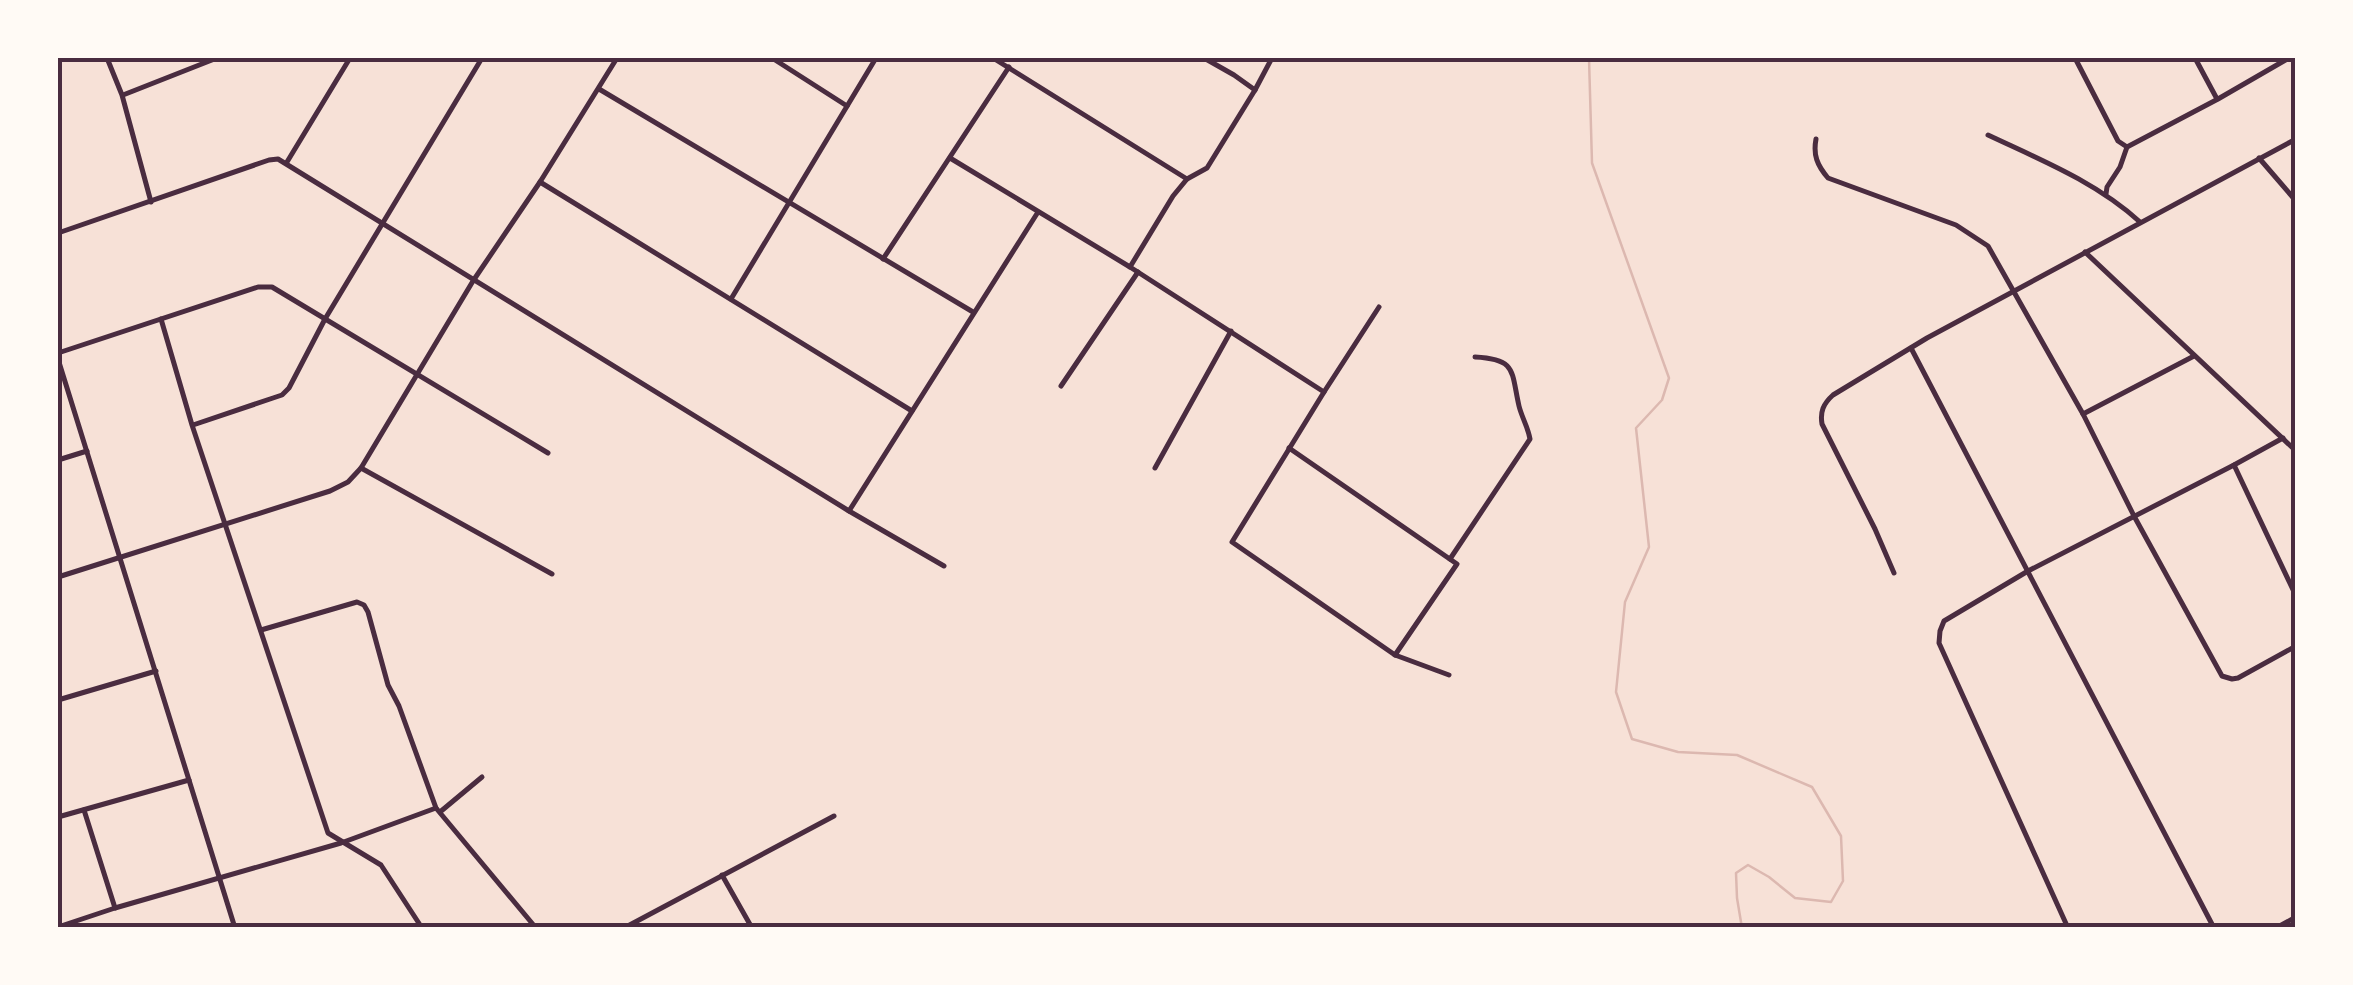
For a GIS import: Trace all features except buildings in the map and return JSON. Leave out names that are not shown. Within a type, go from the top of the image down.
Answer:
[{"type":"street","points":[[107,58],[122,95],[151,202]]},
{"type":"street","points":[[122,95],[217,58]]},
{"type":"street","points":[[286,163],[350,58]]},
{"type":"street","points":[[192,426],[282,395],[289,388],[482,58]]},
{"type":"street","points":[[58,577],[340,488],[360,468],[473,281],[617,58]]},
{"type":"street","points":[[772,58],[847,106]]},
{"type":"street","points":[[731,299],[876,58]]},
{"type":"street","points":[[993,58],[1187,180]]},
{"type":"street","points":[[1204,58],[1255,90]]},
{"type":"street","points":[[1130,267],[1173,196],[1187,180],[1207,168],[1272,58]]},
{"type":"street","points":[[2075,58],[2118,142],[2127,147]]},
{"type":"street","points":[[2195,58],[2218,100]]},
{"type":"street","points":[[2106,194],[2127,147],[2288,58]]},
{"type":"street","points":[[884,259],[1009,67]]},
{"type":"street","points":[[599,88],[973,312]]},
{"type":"street","points":[[1988,135],[2088,183],[2140,222]]},
{"type":"street","points":[[1816,139],[1814,152],[1819,168],[1828,178],[1956,225],[1988,246],[2083,414],[2222,676],[2238,678],[2296,646]]},
{"type":"street","points":[[1894,573],[1822,424],[1820,415],[1825,403],[2012,291],[2296,139]]},
{"type":"street","points":[[950,158],[1138,272],[1324,392]]},
{"type":"street","points":[[2259,158],[2296,201]]},
{"type":"street","points":[[58,233],[269,160],[286,163],[944,566]]},
{"type":"street","points":[[540,182],[912,411]]},
{"type":"street","points":[[850,511],[1038,212]]},
{"type":"street","points":[[2085,252],[2296,451]]},
{"type":"street","points":[[1061,386],[1138,272]]},
{"type":"street","points":[[235,928],[58,356],[161,319],[272,286],[548,453]]},
{"type":"street","points":[[1378,307],[1232,542],[1395,656],[1449,675]]},
{"type":"street","points":[[161,319],[192,426],[328,833],[381,865],[422,928]]},
{"type":"street","points":[[1155,468],[1231,331]]},
{"type":"street","points":[[1911,348],[2214,928]]},
{"type":"street","points":[[2083,414],[2194,356]]},
{"type":"street","points":[[1450,559],[1530,439],[1510,368],[1504,361],[1475,357]]},
{"type":"street","points":[[2068,928],[1939,643],[1940,630],[1944,621],[2028,571],[2283,438]]},
{"type":"street","points":[[1290,448],[1457,564],[1395,656]]},
{"type":"street","points":[[58,460],[87,451]]},
{"type":"street","points":[[2234,465],[2296,596]]},
{"type":"street","points":[[360,468],[552,574]]},
{"type":"street","points":[[261,630],[356,602],[364,605],[388,685],[438,810],[536,928]]},
{"type":"street","points":[[58,700],[156,672]]},
{"type":"street","points":[[58,927],[438,810],[482,777]]},
{"type":"street","points":[[58,817],[188,780]]},
{"type":"street","points":[[84,810],[115,908]]},
{"type":"street","points":[[624,928],[834,816]]},
{"type":"street","points":[[722,875],[752,928]]},
{"type":"street","points":[[2276,928],[2296,917]]},
{"type":"waterway","points":[[1589,58],[1592,163],[1669,378],[1662,400],[1636,428],[1649,547],[1625,602],[1616,692],[1632,739],[1678,752],[1737,755],[1812,787],[1841,836],[1843,881],[1831,902],[1795,898],[1748,865],[1736,873],[1742,928]]}]
